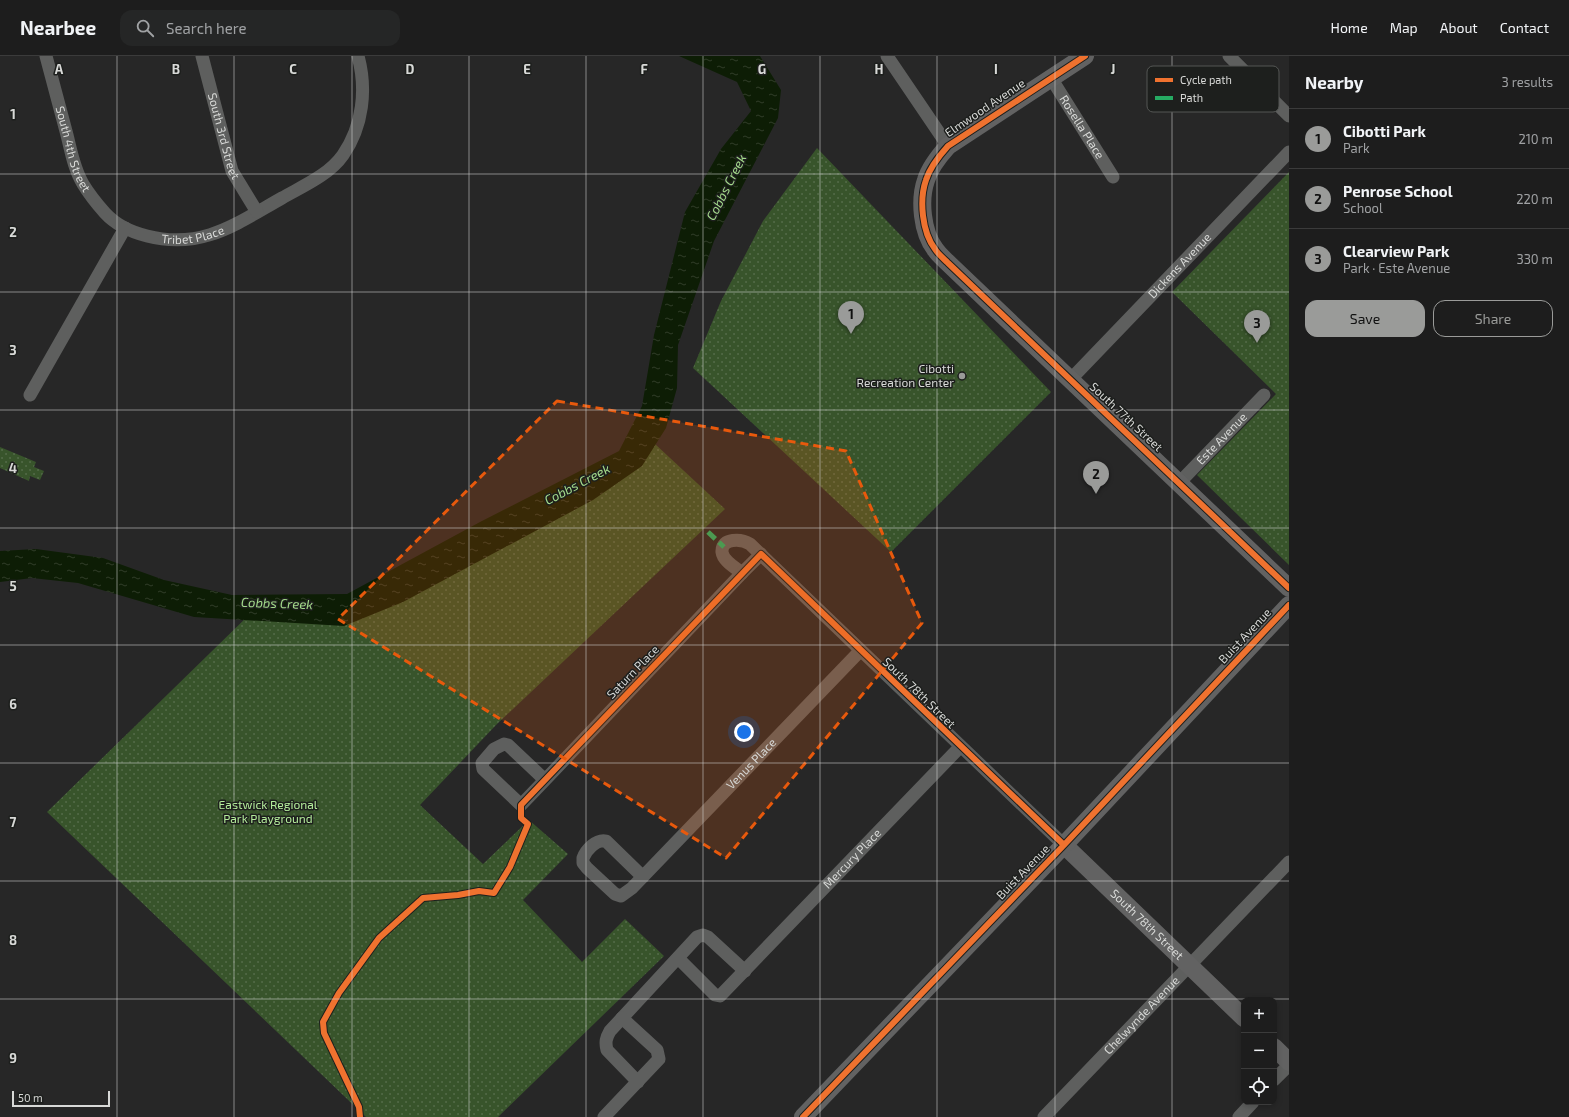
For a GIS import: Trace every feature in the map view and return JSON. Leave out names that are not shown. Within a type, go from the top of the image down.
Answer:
[{"type":"street","name":"South 4th Street","points":[[46,56],[75,166],[82,183],[105,213],[125,228]]},
{"type":"street","name":"South 3rd Street","points":[[202,56],[232,171],[257,212]]},
{"type":"street","name":"Tribet Place","points":[[125,228],[159,239],[195,239],[215,234],[324,174],[335,165],[344,154],[352,140],[361,114],[362,71],[358,56]]},
{"type":"street","points":[[887,56],[948,146]]},
{"type":"street","points":[[1229,56],[1240,66]]},
{"type":"street","name":"Elmwood Avenue","points":[[948,263],[935,249],[926,232],[923,205],[928,176],[937,158],[948,146],[1081,57]]},
{"type":"street","name":"Rosella Place","points":[[1051,78],[1113,177]]},
{"type":"street","points":[[1279,102],[1287,109]]},
{"type":"street","name":"Dickens Avenue","points":[[1071,379],[1289,152]]},
{"type":"street","points":[[30,395],[125,228]]},
{"type":"street","name":"South 77th Street","points":[[948,263],[1180,482],[1289,588]]},
{"type":"street","name":"Este Avenue","points":[[1180,482],[1264,395]]},
{"type":"street","name":"South 78th Street","points":[[742,573],[725,558],[722,552],[727,543],[736,539],[743,540],[761,554],[960,747],[1241,1015]]},
{"type":"street","name":"Saturn Place","points":[[545,780],[508,745],[500,745],[485,758],[482,763],[483,768],[521,805],[545,780],[742,573],[761,554]]},
{"type":"street","name":"Buist Avenue","points":[[803,1117],[1064,845],[1289,605]]},
{"type":"street","name":"Venus Place","points":[[643,877],[606,841],[601,840],[597,842],[582,858],[583,863],[587,868],[618,895],[621,896],[627,893],[643,877],[860,650]]},
{"type":"street","name":"Mercury Place","points":[[678,958],[715,995],[720,996],[960,747]]},
{"type":"street","name":"Chelwynde Avenue","points":[[1044,1117],[1289,862]]},
{"type":"street","points":[[638,1082],[607,1050],[605,1044],[610,1031],[698,937],[703,935],[708,937],[744,971]]},
{"type":"street","points":[[604,1117],[660,1058],[659,1054],[622,1018]]},
{"type":"street","points":[[1277,1050],[1289,1062]]},
{"type":"street","points":[[1277,1077],[1289,1065]]},
{"type":"street","points":[[1239,1117],[1250,1105]]},
{"type":"highlighted area","points":[[557,401],[846,451],[922,623],[726,858],[338,619]]},
{"type":"green space","points":[[817,148],[1051,392],[891,552],[693,368],[721,301],[763,221]]},
{"type":"green space","points":[[1289,172],[1289,565],[1197,475],[1276,394],[1172,292]]},
{"type":"green space","name":"Eastwick Regional Park Playground","points":[[655,444],[725,509],[497,724],[420,805],[483,864],[529,820],[568,854],[523,900],[582,962],[625,919],[664,956],[498,1117],[366,1117],[47,812],[251,613],[363,616]]},
{"type":"green space","points":[[0,447],[36,462],[34,467],[44,471],[40,480],[30,476],[29,481],[0,468]]},
{"type":"water","name":"Cobbs Creek","points":[[679,56],[760,56],[781,90],[778,118],[714,241],[678,345],[677,388],[666,428],[642,466],[593,500],[403,602],[344,626],[194,617],[78,583],[32,578],[0,582],[0,551],[36,549],[103,558],[164,580],[232,595],[347,594],[480,522],[619,451],[642,406],[654,335],[685,212],[721,149],[751,111],[737,82]]},
{"type":"marked path","points":[[708,532],[724,547]]},
{"type":"cycle path","points":[[1085,56],[948,146],[932,166],[924,188],[922,206],[927,234],[936,251],[941,256],[1289,588]]},
{"type":"cycle path","points":[[360,1117],[359,1107],[324,1033],[323,1022],[339,993],[379,938],[423,898],[458,895],[479,891],[494,893],[510,867],[528,824],[521,818],[521,805],[761,554],[1064,845]]},
{"type":"cycle path","points":[[803,1117],[1064,845],[1289,605]]},
{"type":"place","name":"Cibotti Park","points":[[851,334]]},
{"type":"place","name":"Clearview Park","points":[[1257,343]]},
{"type":"place","name":"Cibotti Recreation Center","points":[[962,376]]},
{"type":"place","name":"Penrose School","points":[[1096,494]]}]
